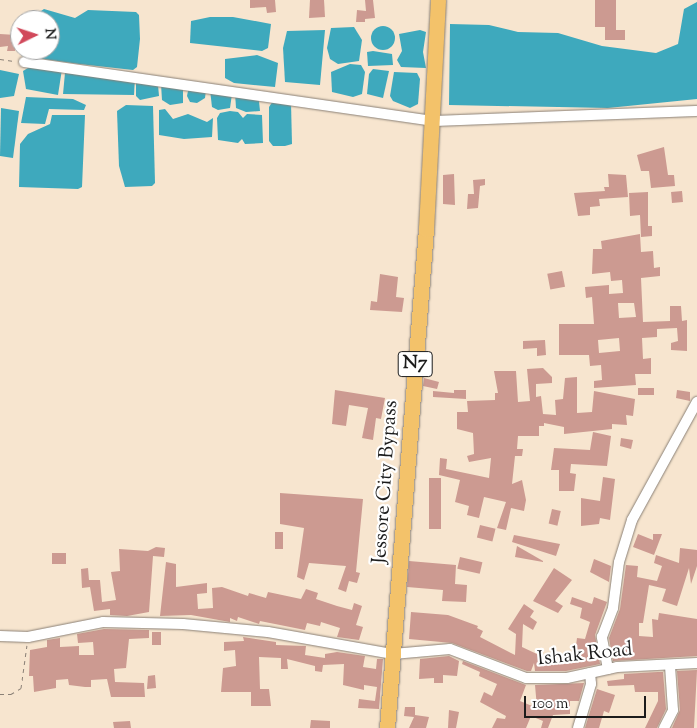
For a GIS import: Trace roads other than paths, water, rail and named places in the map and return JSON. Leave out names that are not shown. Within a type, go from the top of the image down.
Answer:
[{"type":"highway","name":"Jessore City Bypass","points":[[387,728],[433,121],[438,0]]},
{"type":"street","points":[[24,62],[433,121],[697,111]]},
{"type":"street","points":[[608,669],[602,637],[613,608],[619,562],[632,520],[697,402]]},
{"type":"street","name":"Ishak Road","points":[[0,636],[28,637],[103,622],[183,624],[268,632],[393,654],[450,649],[526,678],[567,678],[608,669],[697,663]]},
{"type":"street","points":[[664,728],[673,710],[670,666]]},
{"type":"street","points":[[578,728],[591,684],[590,673]]},
{"type":"water","points":[[697,2],[697,99],[608,108],[449,105],[450,24],[489,25],[518,32],[558,33],[602,46],[656,53],[678,44],[684,9]]},
{"type":"water","points":[[88,10],[136,12],[139,15],[140,39],[137,67],[133,70],[50,60],[60,60],[60,14],[75,18]]},
{"type":"water","points":[[210,17],[233,17],[271,24],[268,48],[262,51],[190,43],[191,21]]},
{"type":"water","points":[[383,26],[388,27],[394,33],[394,43],[388,49],[383,50],[378,49],[372,43],[371,38],[372,33],[378,27]]},
{"type":"water","points":[[354,27],[362,40],[359,61],[338,64],[330,59],[327,48],[331,28]]},
{"type":"water","points":[[325,30],[320,85],[285,82],[283,48],[287,31]]},
{"type":"water","points":[[420,30],[426,32],[423,52],[426,68],[401,67],[397,60],[402,51],[399,34]]},
{"type":"water","points":[[367,52],[392,54],[393,65],[368,66]]},
{"type":"water","points":[[257,55],[278,63],[275,87],[234,83],[225,78],[225,59]]},
{"type":"water","points":[[350,64],[361,65],[365,72],[362,94],[353,97],[332,92],[331,72]]},
{"type":"water","points":[[54,66],[62,69],[58,95],[26,89],[23,71],[28,68]]},
{"type":"water","points":[[373,69],[389,71],[383,98],[367,94],[369,74]]},
{"type":"water","points":[[0,70],[19,74],[14,96],[0,98]]},
{"type":"water","points":[[394,72],[417,73],[420,79],[418,104],[410,108],[393,101],[390,96]]},
{"type":"water","points":[[65,73],[135,77],[134,95],[63,94]]},
{"type":"water","points":[[136,82],[158,85],[159,96],[140,100],[136,96]]},
{"type":"water","points":[[161,84],[183,85],[183,103],[170,105],[162,100]]},
{"type":"water","points":[[189,86],[206,90],[205,98],[197,103],[190,102],[187,96]]},
{"type":"water","points":[[210,90],[232,94],[230,108],[218,110],[212,107]]},
{"type":"water","points":[[258,92],[260,111],[246,112],[236,108],[235,93]]},
{"type":"water","points":[[26,97],[73,99],[86,105],[84,110],[49,109],[45,124],[21,123]]},
{"type":"water","points":[[273,101],[291,103],[292,144],[273,146],[269,141],[269,107]]},
{"type":"water","points":[[126,105],[153,106],[155,183],[152,186],[125,187],[119,166],[117,111]]},
{"type":"water","points":[[1,108],[19,111],[13,158],[0,156]]},
{"type":"water","points":[[165,109],[173,119],[188,114],[207,122],[213,118],[212,137],[184,139],[159,135],[159,110]]},
{"type":"water","points":[[238,112],[243,118],[247,114],[262,115],[263,143],[245,144],[242,139],[238,143],[218,140],[217,118],[220,113]]},
{"type":"water","points":[[52,115],[85,115],[82,187],[78,189],[19,187],[20,144],[28,134],[50,124]]}]
